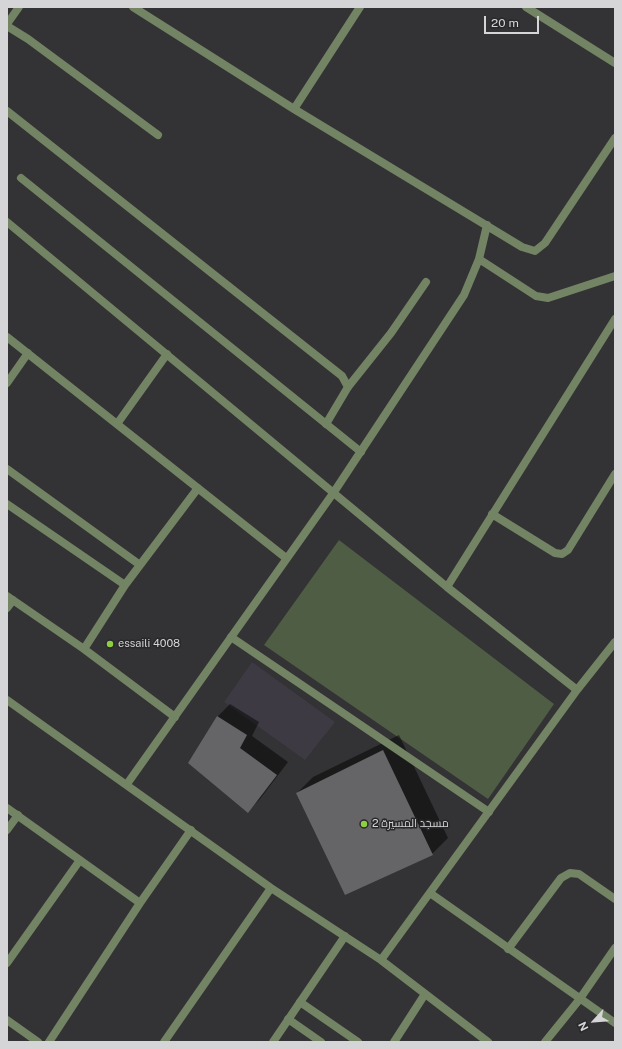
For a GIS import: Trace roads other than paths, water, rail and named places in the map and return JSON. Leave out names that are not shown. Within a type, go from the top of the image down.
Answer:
[{"type":"street","points":[[19,7],[7,25],[158,135]]},
{"type":"street","points":[[133,7],[294,109],[522,247],[535,251],[545,243],[615,138]]},
{"type":"street","points":[[294,109],[360,7]]},
{"type":"street","points":[[526,7],[615,63]]},
{"type":"street","points":[[7,112],[342,376],[348,386]]},
{"type":"street","points":[[21,178],[360,452]]},
{"type":"street","points":[[7,222],[447,587],[577,690]]},
{"type":"street","points":[[127,784],[334,492],[464,295],[479,259],[487,225]]},
{"type":"street","points":[[479,259],[536,296],[548,298],[615,276]]},
{"type":"street","points":[[326,424],[348,386],[391,333],[426,282]]},
{"type":"street","points":[[447,587],[615,318]]},
{"type":"street","points":[[7,337],[286,558]]},
{"type":"street","points":[[7,383],[28,353]]},
{"type":"street","points":[[117,424],[167,354]]},
{"type":"street","points":[[7,469],[140,564]]},
{"type":"street","points":[[492,514],[556,553],[562,554],[568,550],[615,474]]},
{"type":"street","points":[[84,649],[124,584],[198,488]]},
{"type":"street","points":[[7,504],[124,584]]},
{"type":"street","points":[[7,608],[10,598],[84,649],[175,717]]},
{"type":"street","points":[[231,637],[489,812]]},
{"type":"street","points":[[381,960],[577,690],[615,642]]},
{"type":"street","points":[[7,700],[271,888],[381,960],[488,1042]]},
{"type":"street","points":[[7,808],[140,903]]},
{"type":"street","points":[[7,830],[18,815]]},
{"type":"street","points":[[48,1042],[140,903],[191,830]]},
{"type":"street","points":[[7,963],[80,860]]},
{"type":"street","points":[[508,949],[561,878],[570,873],[579,874],[615,898]]},
{"type":"street","points":[[164,1042],[271,888]]},
{"type":"street","points":[[430,894],[579,1000],[615,1023]]},
{"type":"street","points":[[273,1042],[345,936]]},
{"type":"street","points":[[546,1042],[579,1000],[615,948]]},
{"type":"street","points":[[394,1042],[425,994]]},
{"type":"street","points":[[300,1002],[358,1042]]},
{"type":"street","points":[[288,1019],[321,1042]]},
{"type":"street","points":[[7,1020],[38,1042]]},
{"type":"place","name":"essaili 4008","points":[[110,644]]},
{"type":"place","name":"مسجد المسيرة 2","points":[[364,824]]}]
